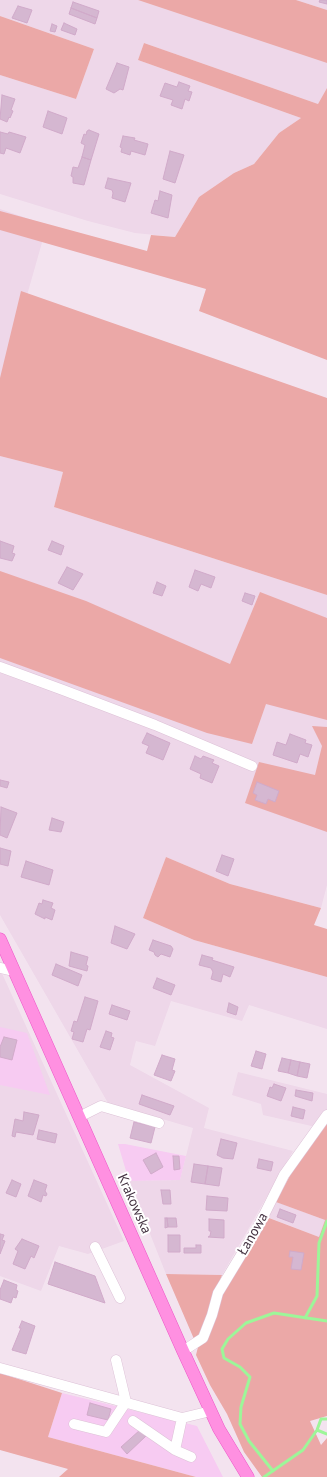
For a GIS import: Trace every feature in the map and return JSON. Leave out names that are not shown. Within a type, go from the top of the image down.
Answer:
[{"type":"main road","name":"Krakowska","points":[[0,939],[183,1351],[211,1411],[247,1476]]},
{"type":"street","points":[[0,667],[127,714],[252,766]]},
{"type":"street","points":[[0,968],[14,971]]},
{"type":"street","points":[[79,1117],[101,1106],[159,1123]]},
{"type":"street","name":"Łanowa","points":[[183,1351],[203,1338],[218,1294],[258,1227],[284,1175],[327,1115]]},
{"type":"street","points":[[95,1247],[120,1298]]},
{"type":"street","points":[[74,1424],[106,1432],[126,1402],[116,1360]]},
{"type":"street","points":[[0,1368],[182,1418],[211,1411]]},
{"type":"street","points":[[175,1450],[182,1418]]},
{"type":"street","points":[[133,1421],[175,1450],[191,1457]]},
{"type":"shaded area","points":[[0,0],[138,0],[327,63],[327,88],[318,104],[144,43],[138,60],[301,118],[279,133],[254,164],[234,173],[199,197],[175,237],[135,233],[88,221],[0,194],[0,75],[76,99],[94,49],[0,16]]},
{"type":"shaded area","points":[[138,0],[296,0],[327,10],[327,63]]},
{"type":"shaded area","points":[[296,0],[327,0],[327,10]]},
{"type":"shaded area","points":[[0,16],[94,49],[76,99],[0,75]]},
{"type":"shaded area","points":[[144,43],[318,104],[327,88],[327,360],[199,311],[206,289],[0,230],[0,211],[147,251],[151,235],[175,237],[199,197],[234,173],[254,164],[279,133],[301,118],[138,60]]},
{"type":"shaded area","points":[[0,209],[47,225],[0,390]]},
{"type":"shaded area","points":[[21,291],[327,398],[327,595],[54,507],[63,472],[0,456],[0,378]]},
{"type":"shaded area","points":[[0,456],[63,472],[54,507],[327,595],[327,885],[321,908],[230,884],[166,857],[143,918],[194,940],[327,977],[327,1029],[249,1005],[242,1021],[171,1001],[155,1046],[136,1041],[130,1065],[209,1108],[204,1128],[293,1151],[222,1275],[166,1274],[129,1181],[180,1180],[193,1128],[108,1103],[0,915]]},
{"type":"shaded area","points":[[0,571],[86,601],[230,664],[260,592],[327,618],[327,720],[266,704],[252,744],[207,733],[0,658]]},
{"type":"shaded area","points":[[312,726],[327,727],[327,832],[245,803],[259,762],[315,775],[322,746]]},
{"type":"shaded area","points":[[166,857],[230,884],[321,908],[314,925],[327,929],[327,977],[194,940],[143,918]]},
{"type":"shaded area","points":[[0,969],[124,1241],[88,1254],[59,1246],[41,1291],[0,1276]]},
{"type":"shaded area","points":[[0,1027],[27,1033],[50,1095],[0,1085]]},
{"type":"shaded area","points":[[238,1072],[327,1094],[327,1117],[316,1127],[263,1115],[261,1104],[232,1095]]},
{"type":"shaded area","points":[[327,1122],[327,1416],[310,1421],[321,1445],[327,1438],[327,1477],[262,1477],[244,1452],[227,1414],[210,1385],[196,1355],[220,1294],[269,1218],[319,1237],[325,1220],[276,1202],[295,1166]]},
{"type":"shaded area","points":[[118,1144],[125,1144],[186,1156],[180,1180],[129,1181]]},
{"type":"shaded area","points":[[274,1201],[325,1220],[319,1237],[267,1217]]},
{"type":"shaded area","points":[[166,1274],[222,1275],[203,1328],[194,1339]]},
{"type":"shaded area","points":[[0,1373],[62,1393],[48,1437],[196,1477],[59,1477],[68,1469],[0,1450]]},
{"type":"shaded area","points":[[62,1393],[197,1426],[223,1477],[196,1477],[48,1437]]},
{"type":"building","points":[[320,0],[327,0],[327,4],[319,2]]},
{"type":"building","points":[[73,2],[99,11],[97,18],[71,8]]},
{"type":"building","points":[[18,6],[32,10],[27,23],[12,18]]},
{"type":"building","points":[[71,8],[97,18],[95,24],[69,14]]},
{"type":"building","points":[[64,23],[77,29],[75,35],[61,30]]},
{"type":"building","points":[[52,24],[57,26],[55,32],[50,31]]},
{"type":"building","points":[[117,63],[129,67],[123,90],[120,89],[114,93],[106,89]]},
{"type":"building","points":[[179,82],[190,86],[188,91],[192,92],[189,101],[185,99],[182,109],[171,105],[173,100],[160,96],[165,83],[177,87]]},
{"type":"building","points":[[2,95],[15,99],[11,110],[13,111],[7,122],[0,119]]},
{"type":"building","points":[[48,111],[67,118],[62,134],[43,127]]},
{"type":"building","points":[[89,130],[99,134],[91,160],[82,157],[85,145],[81,143],[84,134],[86,135],[87,131]]},
{"type":"building","points":[[0,132],[8,134],[9,132],[26,137],[20,153],[6,148],[4,154],[0,153]]},
{"type":"building","points":[[123,136],[135,138],[134,140],[148,144],[145,155],[131,151],[130,155],[121,152],[122,148],[120,147]]},
{"type":"building","points":[[170,151],[184,155],[175,183],[163,179]]},
{"type":"building","points":[[82,157],[91,160],[84,185],[73,183],[73,177],[71,176],[73,167],[78,168]]},
{"type":"building","points":[[108,178],[131,183],[125,202],[112,198],[112,190],[105,188]]},
{"type":"building","points":[[160,191],[172,195],[168,218],[151,213],[155,200],[158,201]]},
{"type":"building","points":[[0,541],[14,546],[12,553],[15,554],[12,561],[0,558]]},
{"type":"building","points":[[52,541],[64,546],[61,555],[48,550]]},
{"type":"building","points":[[67,567],[83,574],[73,590],[58,583]]},
{"type":"building","points":[[195,570],[215,577],[211,588],[201,584],[198,591],[189,587]]},
{"type":"building","points":[[157,582],[166,586],[162,596],[153,593]]},
{"type":"building","points":[[245,593],[255,596],[252,605],[242,601]]},
{"type":"building","points":[[147,733],[170,743],[163,760],[146,753],[149,746],[142,743]]},
{"type":"building","points":[[290,734],[306,740],[305,743],[312,745],[308,757],[300,754],[297,763],[273,755],[277,742],[286,745]]},
{"type":"building","points":[[195,756],[201,759],[203,756],[214,760],[212,763],[219,766],[212,783],[200,778],[201,774],[190,769]]},
{"type":"building","points":[[0,780],[9,782],[7,788],[0,786]]},
{"type":"building","points":[[257,782],[279,791],[275,802],[268,799],[266,804],[255,800],[257,795],[253,793]]},
{"type":"building","points":[[1,807],[17,813],[7,838],[0,835]]},
{"type":"building","points":[[52,818],[64,822],[61,832],[49,830]]},
{"type":"building","points":[[0,848],[11,851],[8,866],[0,864]]},
{"type":"building","points":[[222,855],[234,859],[228,876],[216,871]]},
{"type":"building","points":[[26,861],[53,870],[49,885],[21,877]]},
{"type":"building","points":[[43,900],[53,903],[51,908],[55,910],[52,920],[45,917],[45,919],[35,914],[39,903],[42,904]]},
{"type":"building","points":[[115,926],[135,934],[127,949],[111,943]]},
{"type":"building","points":[[153,940],[171,946],[173,949],[170,957],[161,954],[158,957],[154,952],[149,950]]},
{"type":"building","points":[[71,952],[88,957],[86,965],[88,966],[87,971],[69,966]]},
{"type":"building","points":[[202,955],[234,967],[230,977],[223,974],[221,982],[211,979],[213,972],[211,968],[199,965]]},
{"type":"building","points":[[56,964],[82,975],[78,986],[52,975]]},
{"type":"building","points":[[157,978],[175,985],[171,995],[153,988]]},
{"type":"building","points":[[85,997],[98,1001],[90,1030],[87,1029],[83,1042],[72,1039],[74,1032],[71,1031],[74,1021],[77,1022]]},
{"type":"building","points":[[229,1003],[238,1007],[236,1015],[227,1012]]},
{"type":"building","points":[[112,1005],[130,1011],[127,1020],[109,1014]]},
{"type":"building","points":[[106,1031],[112,1033],[111,1037],[114,1038],[110,1050],[100,1047]]},
{"type":"building","points":[[4,1037],[17,1040],[12,1060],[0,1057],[0,1047]]},
{"type":"building","points":[[256,1051],[266,1054],[262,1069],[251,1066]]},
{"type":"building","points":[[162,1055],[175,1059],[172,1070],[175,1071],[171,1081],[154,1075]]},
{"type":"building","points":[[282,1058],[291,1060],[288,1073],[278,1071]]},
{"type":"building","points":[[291,1060],[300,1062],[297,1076],[288,1073]]},
{"type":"building","points":[[300,1062],[310,1064],[307,1078],[297,1076]]},
{"type":"building","points":[[274,1084],[286,1088],[281,1101],[267,1096],[270,1087],[272,1088]]},
{"type":"building","points":[[296,1090],[313,1093],[312,1101],[295,1096]]},
{"type":"building","points":[[142,1095],[174,1106],[170,1115],[139,1104]]},
{"type":"building","points":[[293,1107],[305,1110],[303,1119],[291,1116]]},
{"type":"building","points":[[24,1112],[39,1115],[33,1135],[16,1132],[15,1137],[12,1136],[15,1119],[23,1121]]},
{"type":"building","points":[[134,1122],[155,1127],[151,1143],[130,1138]]},
{"type":"building","points":[[39,1130],[57,1134],[55,1143],[37,1139]]},
{"type":"building","points":[[221,1139],[237,1143],[233,1159],[223,1158],[217,1155]]},
{"type":"building","points":[[156,1153],[163,1167],[151,1174],[143,1160]]},
{"type":"building","points":[[173,1156],[179,1156],[180,1169],[174,1170]]},
{"type":"building","points":[[259,1159],[273,1162],[271,1171],[257,1168]]},
{"type":"building","points":[[194,1164],[208,1166],[205,1184],[191,1182]]},
{"type":"building","points":[[208,1166],[222,1168],[219,1186],[205,1184]]},
{"type":"building","points":[[12,1180],[21,1184],[16,1197],[6,1193]]},
{"type":"building","points":[[34,1180],[47,1185],[45,1191],[47,1194],[46,1196],[43,1195],[41,1202],[28,1196]]},
{"type":"building","points":[[161,1190],[170,1190],[171,1204],[163,1204]]},
{"type":"building","points":[[207,1196],[228,1198],[227,1211],[206,1210]]},
{"type":"building","points":[[280,1209],[296,1215],[293,1223],[277,1217]]},
{"type":"building","points":[[165,1218],[167,1218],[168,1227],[165,1228]]},
{"type":"building","points":[[167,1218],[176,1218],[177,1227],[168,1227]]},
{"type":"building","points":[[209,1219],[224,1220],[224,1238],[208,1237],[210,1236],[211,1231],[209,1231]]},
{"type":"building","points":[[0,1234],[4,1235],[2,1240],[5,1241],[0,1254]]},
{"type":"building","points":[[168,1235],[180,1235],[180,1252],[168,1252]]},
{"type":"building","points":[[22,1239],[39,1246],[34,1258],[31,1256],[25,1269],[13,1264],[18,1251],[15,1249]]},
{"type":"building","points":[[196,1245],[201,1245],[201,1253],[184,1253],[184,1248],[196,1248]]},
{"type":"building","points":[[290,1251],[304,1253],[301,1270],[291,1269],[293,1257],[289,1257]]},
{"type":"building","points":[[55,1262],[95,1276],[105,1303],[48,1284]]},
{"type":"building","points":[[4,1280],[17,1285],[16,1290],[18,1291],[16,1298],[13,1297],[11,1303],[0,1299],[0,1290]]},
{"type":"building","points":[[22,1321],[35,1326],[26,1354],[12,1350],[21,1328],[19,1328]]},
{"type":"building","points":[[90,1403],[111,1409],[108,1420],[87,1415]]},
{"type":"building","points":[[140,1430],[146,1436],[127,1454],[121,1447]]},
{"type":"waterway","points":[[305,1318],[317,1296],[319,1243],[327,1221]]},
{"type":"waterway","points":[[273,1471],[249,1441],[240,1424],[241,1407],[250,1377],[240,1367],[224,1358],[222,1349],[228,1339],[246,1323],[274,1313],[327,1321]]},
{"type":"waterway","points":[[264,1477],[303,1450],[317,1430],[321,1419],[327,1419]]},
{"type":"waterway","points":[[317,1430],[327,1434]]}]
